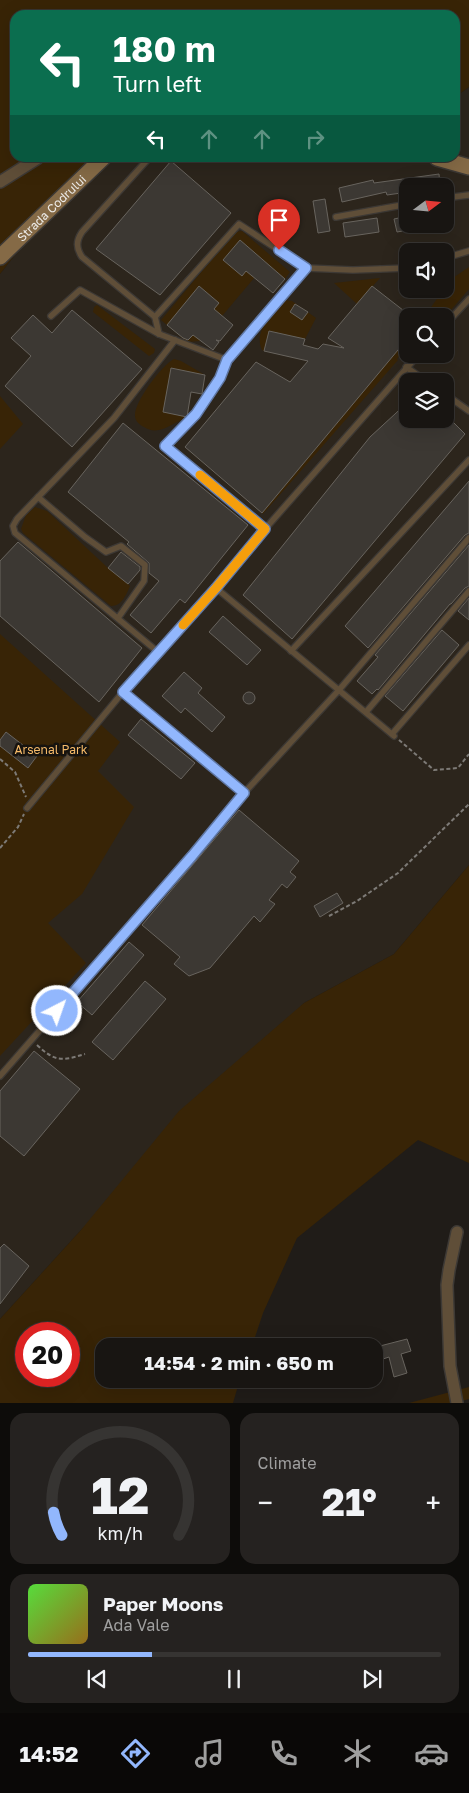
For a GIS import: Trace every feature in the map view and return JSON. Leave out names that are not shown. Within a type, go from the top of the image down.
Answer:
[{"type":"street","points":[[0,182],[32,162]]},
{"type":"street","name":"Strada Codrului","points":[[0,257],[99,162]]},
{"type":"street","points":[[451,162],[469,167]]},
{"type":"street","points":[[457,1232],[447,1286],[450,1366],[457,1403]]},
{"type":"lane","points":[[144,162],[82,232],[78,238],[77,249],[82,257],[115,282],[155,317],[159,334]]},
{"type":"lane","points":[[454,197],[469,195]]},
{"type":"lane","points":[[336,217],[399,206]]},
{"type":"lane","points":[[155,317],[239,224],[306,268],[353,270],[399,268]]},
{"type":"lane","points":[[454,255],[469,251]]},
{"type":"lane","points":[[265,529],[165,446],[196,414],[220,378],[227,360],[306,268]]},
{"type":"lane","points":[[51,316],[80,290],[159,334],[227,360]]},
{"type":"lane","points":[[454,316],[469,300]]},
{"type":"lane","points":[[158,652],[15,533],[13,526],[17,518],[114,418],[175,340]]},
{"type":"lane","points":[[27,808],[123,692],[216,588],[410,363]]},
{"type":"lane","points":[[406,367],[415,373]]},
{"type":"lane","points":[[454,400],[469,411]]},
{"type":"lane","points":[[291,651],[469,460]]},
{"type":"lane","points":[[38,497],[85,537],[106,552],[121,546],[145,565],[144,581],[118,618]]},
{"type":"lane","points":[[0,1076],[192,856],[244,793],[339,690],[469,538]]},
{"type":"lane","points":[[216,588],[393,735],[469,644]]},
{"type":"lane","points":[[366,712],[469,591]]},
{"type":"lane","points":[[123,692],[244,793]]},
{"type":"path","points":[[393,735],[434,770],[458,768],[469,754]]},
{"type":"path","points":[[0,759],[15,772],[25,793],[27,808],[18,827],[0,848]]},
{"type":"path","points":[[329,916],[356,901],[398,873],[469,804]]},
{"type":"path","points":[[32,1040],[56,1059],[67,1060],[85,1054]]},
{"type":"shaded area","points":[[469,87],[469,865],[394,954],[304,1003],[81,1230],[0,1319],[0,274],[65,191],[94,162],[460,162],[460,93]]},
{"type":"green space","points":[[0,0],[469,0],[469,87],[460,93],[460,10],[10,10],[10,162],[94,162],[65,191],[0,274]]},
{"type":"green space","points":[[242,231],[290,272],[285,279],[266,264],[201,341],[187,342],[161,320],[235,232]]},
{"type":"green space","points":[[469,267],[469,289],[453,308],[431,308],[438,298],[454,298],[454,277]]},
{"type":"green space","points":[[380,278],[357,304],[334,283]]},
{"type":"green space","points":[[284,300],[292,301],[316,318],[305,339],[269,331],[264,351],[260,343],[262,329]]},
{"type":"green space","points":[[97,305],[155,349],[154,353],[149,356],[93,312],[94,307]]},
{"type":"green space","points":[[399,348],[398,360],[262,513]]},
{"type":"green space","points":[[174,359],[205,375],[171,369],[164,412],[187,417],[162,429],[149,430],[135,418],[136,410],[150,384],[163,368]]},
{"type":"green space","points":[[0,396],[23,424],[0,449]]},
{"type":"green space","points":[[35,507],[47,511],[130,586],[121,602],[111,606],[23,533],[21,529],[26,515]]},
{"type":"green space","name":"Arsenal Park","points":[[0,634],[120,742],[98,771],[134,807],[82,894],[48,923],[86,963],[0,1056]]},
{"type":"green space","points":[[469,865],[469,1163],[418,1140],[297,1238],[263,1313],[255,1338],[95,1338],[95,1388],[237,1388],[233,1403],[0,1403],[0,1319],[81,1230],[179,1111],[304,1003],[394,954]]},
{"type":"green space","points":[[469,1387],[469,1399],[454,1403],[409,1403]]},
{"type":"building","points":[[170,162],[231,213],[160,295],[96,249]]},
{"type":"building","points":[[439,174],[439,178],[410,178]]},
{"type":"building","points":[[373,180],[374,183],[399,180],[399,193],[387,195],[386,192],[342,202],[339,188]]},
{"type":"building","points":[[325,199],[330,231],[318,233],[313,201]]},
{"type":"building","points":[[377,218],[379,232],[345,237],[343,223]]},
{"type":"building","points":[[399,218],[399,232],[397,232],[394,219]]},
{"type":"building","points":[[240,240],[285,279],[273,293],[246,271],[242,276],[223,260]]},
{"type":"building","points":[[199,286],[219,303],[214,309],[233,325],[220,341],[216,340],[219,342],[213,350],[193,335],[188,340],[183,338],[167,325]]},
{"type":"building","points":[[372,286],[400,308],[399,349],[262,513],[185,447],[256,362],[290,382],[308,361],[264,351],[269,331],[305,339],[303,345],[318,349],[323,344],[344,348],[328,338]]},
{"type":"building","points":[[295,304],[308,312],[302,320],[290,312]]},
{"type":"building","points":[[72,310],[142,369],[72,447],[5,386],[31,356],[11,338],[33,315],[52,333]]},
{"type":"building","points":[[171,368],[205,375],[202,394],[191,392],[187,417],[163,412]]},
{"type":"building","points":[[399,410],[399,428],[454,428],[454,423],[465,434],[292,639],[243,595],[370,437]]},
{"type":"building","points":[[123,423],[248,525],[185,603],[180,599],[151,633],[130,615],[159,581],[149,573],[149,563],[127,544],[129,542],[68,492]]},
{"type":"building","points":[[469,481],[469,533],[465,535],[368,648],[345,626]]},
{"type":"building","points":[[18,542],[142,648],[99,702],[0,616],[0,561]]},
{"type":"building","points":[[469,545],[469,586],[450,604],[378,690],[372,694],[357,681],[378,657],[375,655]]},
{"type":"building","points":[[121,552],[140,567],[140,570],[128,584],[108,568]]},
{"type":"building","points":[[469,598],[469,620],[458,611]]},
{"type":"building","points":[[223,616],[261,650],[247,665],[209,632]]},
{"type":"building","points":[[442,630],[459,645],[403,711],[385,696]]},
{"type":"building","points":[[184,672],[202,688],[198,693],[225,717],[212,732],[185,708],[181,713],[162,696]]},
{"type":"building","points":[[247,692],[251,692],[255,698],[251,704],[247,704],[243,700],[243,696]]},
{"type":"building","points":[[141,719],[195,763],[181,779],[128,735]]},
{"type":"building","points":[[6,732],[37,756],[28,768],[0,746],[0,740]]},
{"type":"building","points":[[239,810],[299,861],[290,872],[296,877],[287,888],[282,884],[269,900],[275,904],[260,922],[254,916],[210,968],[189,976],[174,964],[180,957],[142,925]]},
{"type":"building","points":[[337,893],[343,903],[320,917],[314,906]]},
{"type":"building","points":[[129,942],[144,955],[92,1015],[77,1002]]},
{"type":"building","points":[[145,981],[166,999],[113,1060],[92,1042]]},
{"type":"building","points":[[34,1051],[80,1089],[24,1156],[0,1136],[0,1091]]},
{"type":"building","points":[[4,1244],[29,1266],[0,1304],[0,1248]]},
{"type":"building","points":[[407,1339],[411,1351],[401,1354],[407,1373],[394,1377],[389,1357],[383,1359],[383,1345]]},
{"type":"slow traffic","points":[[183,625],[265,529],[200,475]]},
{"type":"route","points":[[57,1011],[192,856],[244,793],[123,692],[216,588],[265,529],[165,446],[196,414],[220,378],[227,360],[306,268],[279,250]]}]
